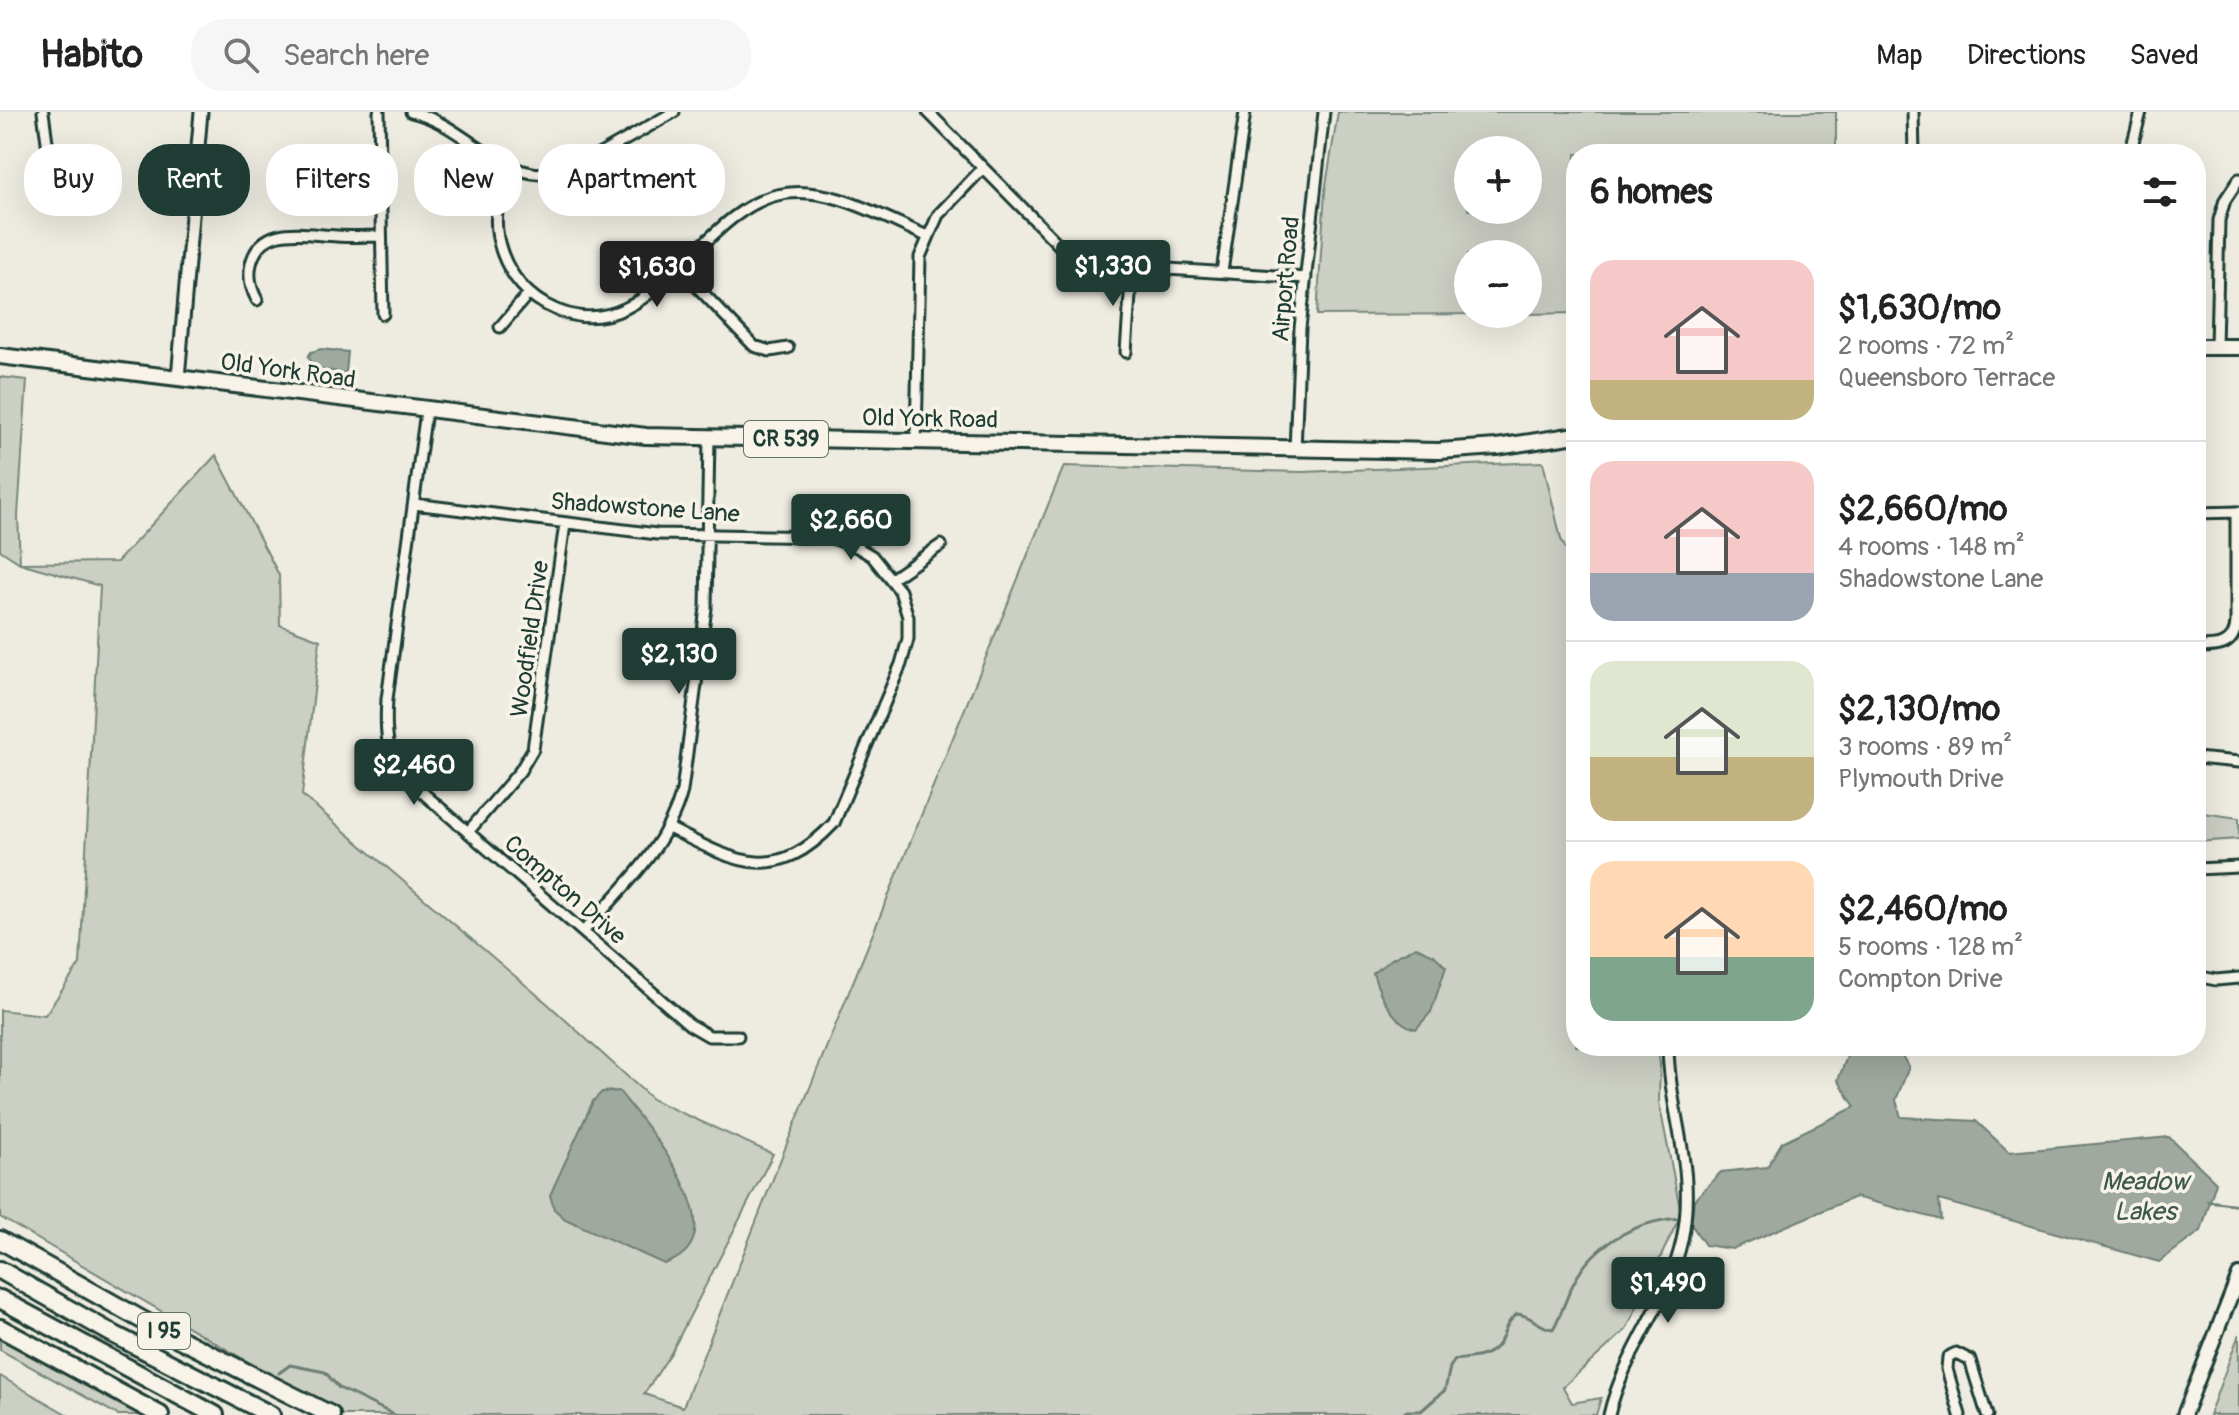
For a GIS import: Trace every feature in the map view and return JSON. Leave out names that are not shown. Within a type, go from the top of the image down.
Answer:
[{"type":"highway","name":"I 95","points":[[0,1240],[144,1321],[331,1415]]},
{"type":"highway","name":"I 95","points":[[0,1270],[113,1334],[271,1415]]},
{"type":"highway","name":"I 95","points":[[0,1299],[215,1415]]},
{"type":"highway","points":[[0,1328],[160,1415]]},
{"type":"main road","points":[[2206,347],[2239,347]]},
{"type":"main road","name":"Old York Road","points":[[0,356],[606,433],[709,438],[1295,450],[1460,450],[1566,436]]},
{"type":"main road","points":[[2184,1415],[2239,1275]]},
{"type":"street","points":[[43,112],[47,144]]},
{"type":"street","points":[[178,378],[201,112]]},
{"type":"street","points":[[379,112],[383,314]]},
{"type":"street","points":[[411,112],[438,121],[473,144]]},
{"type":"street","points":[[522,171],[537,174],[572,169],[674,112]]},
{"type":"street","points":[[928,112],[1062,248],[1074,256],[1096,264],[1306,278]]},
{"type":"street","points":[[1222,272],[1245,112]]},
{"type":"street","name":"Airport Road","points":[[1295,450],[1299,341],[1324,112]]},
{"type":"street","points":[[1913,112],[1914,144]]},
{"type":"street","points":[[2133,144],[2141,112]]},
{"type":"street","points":[[916,440],[919,273],[927,236],[943,207],[983,168]]},
{"type":"street","points":[[2216,347],[2219,220],[2225,200],[2239,179]]},
{"type":"street","points":[[497,216],[497,236],[507,264],[529,293],[564,312],[601,315],[638,302],[738,213],[779,194],[805,193],[834,198],[927,236]]},
{"type":"street","points":[[257,300],[251,286],[251,262],[262,244],[272,237],[288,232],[381,236]]},
{"type":"street","points":[[1126,352],[1132,267]]},
{"type":"street","points":[[679,268],[754,346],[770,351],[788,348]]},
{"type":"street","points":[[500,327],[529,293]]},
{"type":"street","name":"Compton Drive","points":[[426,411],[387,699],[386,738],[389,752],[404,776],[699,1032],[714,1037],[738,1036]]},
{"type":"street","points":[[583,932],[669,828],[682,791],[703,643],[709,438]]},
{"type":"street","name":"Shadowstone Lane","points":[[414,504],[646,533],[829,537],[872,556],[893,578],[908,617],[906,651],[834,823],[820,838],[796,854],[754,863],[725,857],[669,828]]},
{"type":"street","points":[[2206,513],[2237,512],[2238,625],[2234,636],[2224,645],[2206,646]]},
{"type":"street","name":"Woodfield Drive","points":[[468,832],[520,771],[533,749],[565,524]]},
{"type":"street","points":[[893,578],[941,545]]},
{"type":"street","points":[[2206,759],[2239,762]]},
{"type":"street","points":[[2206,869],[2239,867]]},
{"type":"street","points":[[2206,978],[2239,978]]},
{"type":"street","points":[[1609,1415],[1616,1385],[1652,1320],[1670,1279],[1685,1224],[1686,1161],[1670,1056]]},
{"type":"street","points":[[1960,1415],[1947,1369],[1948,1357],[1962,1354],[1970,1360],[1987,1415]]},
{"type":"shaded area","points":[[1338,112],[1836,112],[1836,144],[1566,144],[1566,313],[1542,314],[1542,240],[1454,240],[1454,314],[1317,315],[1325,191]]},
{"type":"shaded area","points":[[0,377],[27,380],[18,516],[20,563],[0,550]]},
{"type":"shaded area","points":[[216,455],[279,575],[280,625],[320,640],[302,795],[549,1005],[653,1100],[773,1154],[671,1353],[644,1394],[683,1407],[784,1151],[1064,466],[1303,472],[1543,462],[1566,550],[1566,1056],[1659,1056],[1659,1102],[1681,1214],[1626,1330],[1563,1387],[1572,1403],[1601,1398],[1596,1415],[339,1415],[0,1217],[0,1010],[45,1015],[80,964],[100,586],[20,563],[117,562]]},
{"type":"shaded area","points":[[2206,813],[2239,818],[2239,839],[2206,841]]},
{"type":"shaded area","points":[[0,1323],[168,1415],[118,1415],[0,1350]]},
{"type":"shaded area","points":[[2239,1334],[2239,1415],[2209,1415]]},
{"type":"shaded area","points":[[0,1376],[68,1415],[0,1415]]},
{"type":"water","points":[[321,349],[348,352],[346,373],[317,369],[308,357],[311,352]]},
{"type":"water","points":[[1416,947],[1434,955],[1446,967],[1431,1012],[1416,1029],[1394,1015],[1383,999],[1373,973],[1393,958]]},
{"type":"water","name":"Meadow Lakes","points":[[1847,1056],[1902,1056],[1909,1067],[1896,1100],[1901,1117],[1976,1121],[2009,1152],[2169,1137],[2216,1182],[2201,1231],[2159,1262],[1939,1200],[1941,1220],[1855,1197],[1732,1249],[1705,1245],[1691,1224],[1694,1200],[1721,1172],[1767,1167],[1782,1142],[1855,1107],[1838,1080]]},
{"type":"water","points":[[619,1091],[667,1155],[693,1207],[695,1231],[686,1251],[664,1264],[565,1219],[554,1209],[550,1195],[593,1101],[602,1092]]},
{"type":"waterway","points":[[2208,1201],[2239,1205]]},
{"type":"waterway","points":[[1401,1415],[1407,1411],[1421,1411],[1445,1390],[1450,1367],[1455,1360],[1478,1357],[1493,1350],[1517,1314],[1553,1329],[1577,1277],[1609,1242],[1653,1222],[1684,1218]]},
{"type":"waterway","points":[[279,1373],[290,1365],[325,1372],[339,1388],[395,1415]]}]
